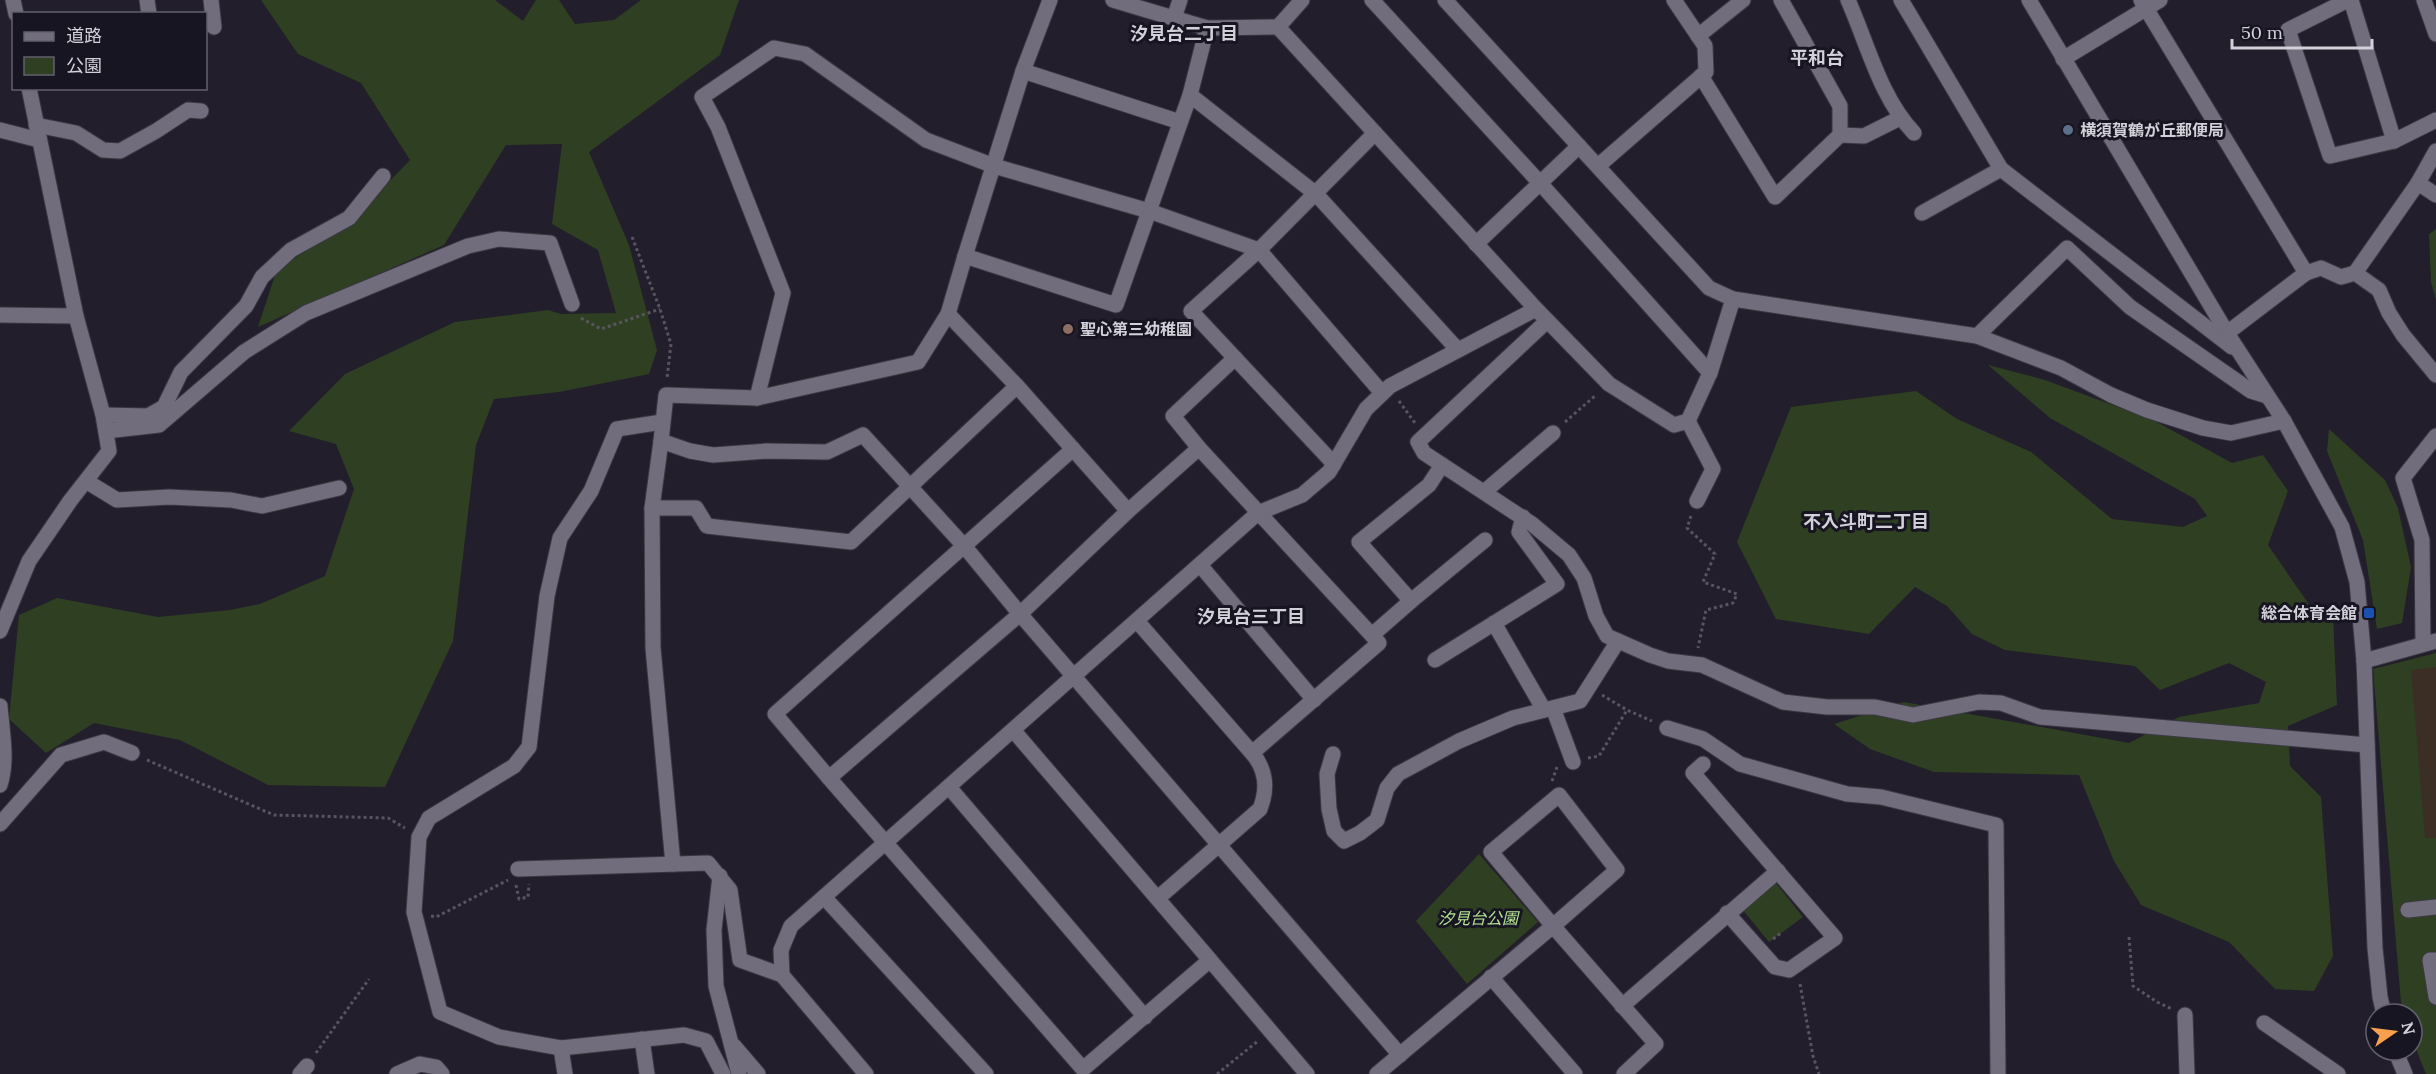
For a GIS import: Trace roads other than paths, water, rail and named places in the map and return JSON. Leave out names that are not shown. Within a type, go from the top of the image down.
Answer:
[{"type":"street","points":[[211,0],[214,27]]},
{"type":"street","points":[[673,864],[653,648],[652,508],[666,395],[757,398],[918,362],[948,314],[1023,71],[1050,0]]},
{"type":"street","points":[[1113,0],[1207,28],[1278,27],[1302,0]]},
{"type":"street","points":[[1174,18],[1180,0]]},
{"type":"street","points":[[1372,0],[1710,373]]},
{"type":"street","points":[[1445,0],[1709,288],[1733,299],[1977,336],[2061,368],[2111,395],[2146,410],[2203,428],[2230,433],[2284,421]]},
{"type":"street","points":[[1598,166],[1706,72],[1705,46],[1674,0]]},
{"type":"street","points":[[1698,36],[1743,0]]},
{"type":"street","points":[[1781,0],[1840,106],[1840,135]]},
{"type":"street","points":[[1848,0],[1883,85],[1900,118],[1914,133]]},
{"type":"street","points":[[1901,0],[2001,169],[2239,353]]},
{"type":"street","points":[[2029,0],[2239,353],[2284,421],[2325,494],[2342,527],[2350,549],[2357,582],[2364,661],[2375,948],[2381,1002]]},
{"type":"street","points":[[2063,59],[2144,4],[2160,0]]},
{"type":"street","points":[[2394,141],[2349,0],[2288,30],[2330,156],[2394,141],[2436,120]]},
{"type":"street","points":[[2424,0],[2436,34]]},
{"type":"street","points":[[2144,4],[2306,273]]},
{"type":"street","points":[[1278,27],[1547,321],[1609,384],[1674,425],[1688,421],[1710,373],[1733,299]]},
{"type":"street","points":[[965,256],[1116,305],[1190,95],[1207,28]]},
{"type":"street","points":[[757,398],[783,293],[718,127],[702,97],[774,48],[805,54],[926,140],[994,166],[1149,211],[1259,250],[1382,393]]},
{"type":"street","points":[[1023,71],[1180,122]]},
{"type":"street","points":[[1701,76],[1775,197],[1840,135],[1864,136],[1900,118]]},
{"type":"street","points":[[0,631],[29,561],[109,451],[105,423],[76,316],[29,90]]},
{"type":"street","points":[[1190,95],[1316,194],[1458,350]]},
{"type":"street","points":[[0,130],[76,133],[103,150],[120,151],[188,110],[201,111]]},
{"type":"street","points":[[1334,464],[1191,311],[1259,250],[1375,133]]},
{"type":"street","points":[[1476,244],[1579,146]]},
{"type":"street","points":[[2227,333],[2306,273],[2321,268],[2341,277],[2355,273],[2418,183],[2436,151]]},
{"type":"street","points":[[1922,213],[2001,169]]},
{"type":"street","points":[[105,423],[148,416],[164,407],[181,372],[246,306],[262,277],[291,250],[349,218],[383,176]]},
{"type":"street","points":[[2418,183],[2436,195]]},
{"type":"street","points":[[105,423],[159,425],[244,352],[306,313],[468,246],[499,239],[550,243],[572,304]]},
{"type":"street","points":[[1977,336],[2067,248],[2130,307],[2251,391],[2267,396]]},
{"type":"street","points":[[2355,273],[2379,290],[2389,313],[2403,334],[2436,375]]},
{"type":"street","points":[[782,975],[781,950],[791,926],[1258,513],[1302,495],[1329,472],[1366,409],[1382,393],[1390,386],[1536,309]]},
{"type":"street","points":[[948,314],[1017,386],[1128,512]]},
{"type":"street","points":[[0,315],[76,316]]},
{"type":"street","points":[[1547,321],[1418,442],[1424,453],[1523,517],[1569,555],[1584,578],[1596,616],[1607,636],[1668,661],[1702,666],[1783,702],[1827,707],[1875,707],[1913,714],[1979,702],[2001,703],[2040,717],[2367,745]]},
{"type":"street","points":[[1235,358],[1173,416],[1199,448],[1379,643],[1252,753]]},
{"type":"street","points":[[652,508],[696,508],[707,526],[851,542],[1017,386]]},
{"type":"street","points":[[1688,421],[1713,469],[1697,501]]},
{"type":"street","points":[[662,422],[617,429],[591,491],[560,538],[547,596],[529,747],[514,766],[429,818],[419,837],[414,912],[440,1012],[499,1037],[561,1048],[684,1035],[706,1041],[723,1074]]},
{"type":"street","points":[[1484,492],[1553,433]]},
{"type":"street","points":[[661,441],[690,451],[713,455],[766,451],[827,452],[863,435],[965,547],[1020,614],[1400,1054]]},
{"type":"street","points":[[2364,661],[2429,643],[2422,540],[2403,478],[2436,436]]},
{"type":"street","points":[[829,778],[1020,614],[1199,448]]},
{"type":"street","points":[[1073,450],[775,714],[1081,1072],[1210,960]]},
{"type":"street","points":[[1411,601],[1359,542],[1429,485],[1442,465]]},
{"type":"street","points":[[86,481],[117,500],[169,497],[231,500],[262,506],[339,488]]},
{"type":"street","points":[[1435,660],[1557,584],[1519,532],[1523,517]]},
{"type":"street","points":[[1372,635],[1485,540]]},
{"type":"street","points":[[1200,565],[1314,700]]},
{"type":"street","points":[[1137,621],[1261,763],[1265,778],[1265,796],[1260,809],[1158,898]]},
{"type":"street","points":[[1494,623],[1549,709],[1573,762]]},
{"type":"street","points":[[1333,754],[1327,774],[1329,808],[1334,831],[1344,841],[1360,833],[1377,820],[1387,788],[1398,774],[1459,741],[1513,718],[1580,702],[1618,641]]},
{"type":"street","points":[[0,706],[4,755],[0,785]]},
{"type":"street","points":[[1668,728],[1703,739],[1740,764],[1847,794],[1881,797],[1996,825],[1998,1074]]},
{"type":"street","points":[[1013,730],[1307,1074]]},
{"type":"street","points":[[0,824],[61,755],[104,742],[132,753]]},
{"type":"street","points":[[1703,764],[1693,773],[1835,938],[1789,970],[1775,967],[1727,913]]},
{"type":"street","points":[[949,787],[1144,1017]]},
{"type":"street","points":[[1377,1074],[1553,926],[1617,870],[1559,795],[1491,852],[1553,926],[1656,1044],[1624,1074]]},
{"type":"street","points":[[516,872],[708,863],[730,890],[740,960],[782,975],[866,1074]]},
{"type":"street","points":[[1622,1005],[1778,871]]},
{"type":"street","points":[[720,876],[714,930],[716,986],[739,1074]]},
{"type":"street","points":[[824,897],[986,1074]]},
{"type":"street","points":[[2408,910],[2436,907]]},
{"type":"street","points":[[2436,960],[2430,960],[2436,996]]},
{"type":"street","points":[[1491,977],[1575,1074]]},
{"type":"street","points":[[2185,1015],[2187,1074]]},
{"type":"street","points":[[2264,1023],[2338,1074]]},
{"type":"street","points":[[642,1039],[647,1074]]},
{"type":"street","points":[[730,1041],[758,1074]]},
{"type":"street","points":[[561,1048],[565,1074]]},
{"type":"street","points":[[397,1074],[420,1064],[436,1067],[442,1074]]},
{"type":"place","name":"横須賀鶴が丘郵便局","points":[[2068,130]]},
{"type":"place","name":"聖心第三幼稚園","points":[[1068,329]]},
{"type":"place","name":"総合体育会館","points":[[2369,613]]},
{"type":"district","name":"汐見台二丁目","points":[[1184,33]]},
{"type":"district","name":"平和台","points":[[1817,57]]},
{"type":"district","name":"不入斗町二丁目","points":[[1866,521]]},
{"type":"district","name":"汐見台三丁目","points":[[1251,616]]},
{"type":"park label","name":"汐見台公園","points":[[1478,918]]}]
